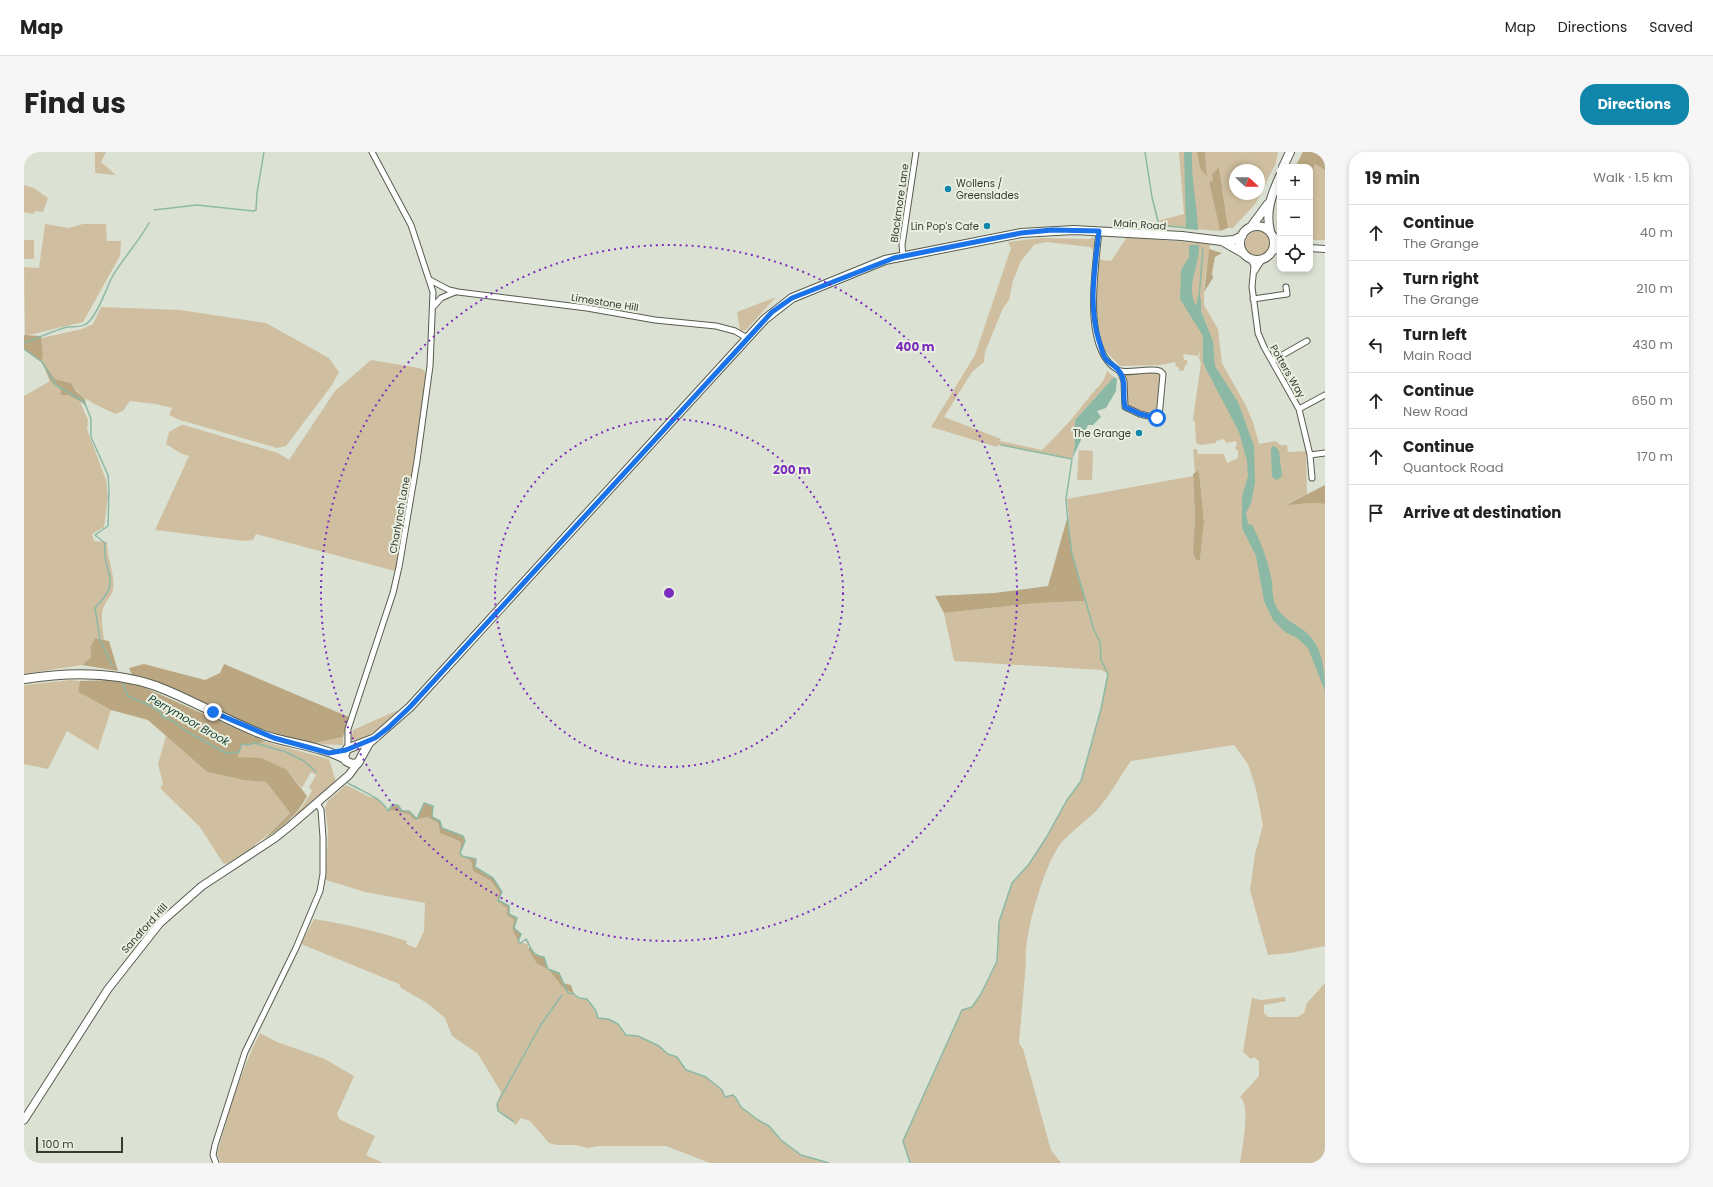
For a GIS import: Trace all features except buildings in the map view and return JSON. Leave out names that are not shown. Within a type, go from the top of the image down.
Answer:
[{"type":"main road","points":[[1284,164],[1290,152]]},
{"type":"main road","points":[[1269,203],[1242,236],[1240,247],[1243,253],[1251,259],[1262,260],[1276,250],[1274,235],[1267,217],[1269,203],[1277,183]]},
{"type":"main road","points":[[1250,227],[1263,226],[1274,235]]},
{"type":"main road","name":"Main Road","points":[[375,738],[410,707],[747,338],[772,312],[792,298],[877,263],[903,256],[1021,233],[1052,230],[1099,231],[1222,241],[1234,240],[1242,236]]},
{"type":"main road","name":"Main Road","points":[[1222,241],[1243,253]]},
{"type":"main road","points":[[24,679],[75,674],[102,674],[133,679],[177,694],[263,735],[329,753],[352,764],[360,759],[364,749],[375,738]]},
{"type":"main road","points":[[329,753],[350,748],[375,738]]},
{"type":"main road","points":[[350,748],[360,750],[360,759]]},
{"type":"main road","points":[[344,779],[347,770],[345,760],[350,748]]},
{"type":"main road","name":"Sandford Hill","points":[[24,1120],[108,989],[160,922],[202,886],[275,838],[352,772],[360,759]]},
{"type":"street","name":"Charlynch Lane","points":[[350,748],[348,729],[393,593],[399,567],[430,366],[434,306],[430,280],[407,216],[372,152]]},
{"type":"street","name":"Blackmore Lane","points":[[903,256],[902,245],[916,152]]},
{"type":"street","points":[[1099,231],[1093,274],[1096,329],[1104,356],[1110,364],[1120,371],[1124,381],[1125,407],[1140,414],[1157,418],[1159,417],[1162,374],[1160,371],[1120,371]]},
{"type":"street","points":[[1313,248],[1325,249]]},
{"type":"street","name":"Potters Way","points":[[1251,259],[1253,273],[1253,299],[1258,333],[1299,409],[1310,455],[1312,478]]},
{"type":"street","points":[[1253,273],[1262,260]]},
{"type":"street","name":"Limestone Hill","points":[[430,280],[449,290],[458,292],[587,308],[655,320],[716,326],[735,331],[747,338]]},
{"type":"street","points":[[1253,299],[1287,294],[1286,287]]},
{"type":"street","points":[[434,306],[447,294],[458,292]]},
{"type":"street","points":[[1272,361],[1307,341]]},
{"type":"street","points":[[1299,409],[1325,395]]},
{"type":"street","points":[[1310,455],[1325,453]]},
{"type":"street","points":[[216,1163],[213,1155],[215,1145],[245,1052],[293,953],[320,891],[323,874],[323,837],[321,810],[317,803]]},
{"type":"shaded area","points":[[95,152],[106,152],[101,162],[116,175],[95,173]]},
{"type":"shaded area","points":[[1179,152],[1197,152],[1206,177],[1205,152],[1278,152],[1276,163],[1265,185],[1265,164],[1229,164],[1229,200],[1258,200],[1233,228],[1228,228],[1219,167],[1213,180],[1209,182],[1220,231],[1155,226],[1161,220],[1184,214]]},
{"type":"shaded area","points":[[1184,152],[1192,152],[1192,172],[1198,230],[1186,229]]},
{"type":"shaded area","points":[[1197,152],[1205,152],[1207,177],[1200,168]]},
{"type":"shaded area","points":[[1303,152],[1325,152],[1325,170],[1315,164],[1313,168],[1313,164],[1297,164]]},
{"type":"shaded area","points":[[1315,164],[1325,170],[1325,240],[1313,240],[1313,168]]},
{"type":"shaded area","points":[[1219,167],[1228,228],[1220,231],[1209,182],[1213,180],[1212,174]]},
{"type":"shaded area","points":[[24,185],[34,188],[48,198],[43,212],[35,211],[33,214],[24,212]]},
{"type":"shaded area","points":[[45,224],[69,228],[83,224],[106,224],[107,241],[121,241],[120,256],[83,322],[25,336],[24,267],[39,268]]},
{"type":"shaded area","points":[[1258,231],[1267,235],[1271,244],[1267,253],[1258,257],[1249,253],[1245,244],[1249,235]]},
{"type":"shaded area","points":[[1093,237],[1096,241],[1093,250],[1090,247],[1046,242],[1034,245],[1021,261],[1013,281],[1009,300],[1003,308],[985,352],[984,362],[972,372],[944,417],[1001,439],[1000,441],[1042,450],[1067,424],[1100,385],[1104,380],[1107,371],[1114,377],[1075,420],[1075,445],[1072,459],[998,445],[997,447],[931,427],[975,355],[1011,248],[1008,242],[1041,238],[1090,239]]},
{"type":"shaded area","points":[[1127,237],[1210,244],[1204,284],[1204,305],[1218,329],[1222,363],[1246,406],[1253,422],[1259,444],[1275,441],[1281,445],[1287,445],[1288,452],[1306,451],[1307,494],[1287,504],[1325,504],[1325,946],[1290,953],[1268,955],[1250,890],[1255,854],[1263,825],[1256,789],[1248,764],[1234,745],[1131,761],[1101,806],[1062,842],[1055,852],[1036,900],[1028,936],[1019,1043],[1023,1049],[1051,1150],[1061,1163],[910,1163],[903,1141],[962,1010],[972,1007],[981,994],[997,962],[999,922],[1012,883],[1029,864],[1046,838],[1067,800],[1081,781],[1101,709],[1108,674],[1102,670],[954,661],[944,613],[1037,603],[1086,601],[1072,554],[1067,499],[1193,476],[1195,517],[1193,553],[1200,560],[1204,522],[1199,470],[1195,473],[1193,449],[1197,449],[1198,454],[1224,454],[1227,463],[1238,458],[1238,450],[1236,450],[1235,447],[1237,446],[1236,441],[1226,443],[1224,439],[1216,441],[1216,443],[1200,445],[1196,443],[1195,423],[1193,419],[1201,363],[1199,358],[1200,349],[1198,356],[1183,354],[1184,360],[1187,360],[1187,365],[1185,365],[1184,370],[1179,371],[1179,368],[1176,366],[1175,362],[1161,365],[1120,366],[1101,346],[1094,330],[1095,259],[1111,261]]},
{"type":"shaded area","points":[[24,240],[34,240],[34,259],[24,259]]},
{"type":"shaded area","points":[[1189,245],[1199,245],[1199,253],[1192,283],[1193,298],[1196,306],[1198,296],[1201,298],[1201,311],[1213,341],[1215,366],[1238,402],[1254,446],[1255,483],[1251,503],[1246,513],[1248,524],[1252,525],[1268,563],[1275,604],[1285,618],[1304,630],[1317,646],[1324,668],[1325,691],[1308,648],[1297,638],[1285,632],[1273,620],[1264,601],[1256,556],[1242,528],[1242,497],[1248,476],[1247,461],[1239,432],[1203,361],[1203,336],[1180,299],[1181,270],[1189,257]]},
{"type":"shaded area","points":[[1209,249],[1222,253],[1215,257],[1212,273],[1213,278],[1204,292]]},
{"type":"shaded area","points":[[776,297],[746,330],[740,331],[737,312]]},
{"type":"shaded area","points":[[101,307],[180,310],[266,323],[329,358],[339,372],[332,385],[286,446],[277,448],[180,420],[169,415],[172,408],[155,404],[130,401],[123,411],[115,414],[85,398],[71,383],[55,379],[42,360],[43,355],[41,338],[82,329],[93,324]]},
{"type":"shaded area","points":[[24,335],[41,336],[43,355],[42,360],[55,379],[71,383],[76,391],[85,399],[86,405],[68,395],[61,395],[61,390],[50,381],[42,362],[24,349]]},
{"type":"shaded area","points":[[371,360],[419,368],[424,370],[426,374],[408,501],[395,571],[256,534],[253,540],[243,541],[155,530],[189,456],[180,453],[166,444],[169,432],[181,425],[184,425],[278,453],[289,460],[335,391]]},
{"type":"shaded area","points":[[1143,372],[1160,374],[1156,413],[1136,409],[1127,404],[1125,393],[1126,373]]},
{"type":"shaded area","points":[[1114,377],[1117,379],[1116,391],[1106,408],[1097,411],[1101,417],[1093,425],[1088,425],[1072,459],[1075,445],[1075,420]]},
{"type":"shaded area","points":[[50,381],[61,390],[61,395],[68,395],[80,402],[88,420],[87,429],[106,480],[108,497],[104,527],[92,534],[94,541],[107,542],[113,578],[113,589],[104,606],[102,614],[104,640],[95,638],[90,647],[91,657],[82,665],[24,674],[24,396]]},
{"type":"shaded area","points":[[1273,446],[1279,451],[1282,476],[1277,480],[1272,477],[1271,448]]},
{"type":"shaded area","points":[[1079,450],[1093,451],[1092,480],[1077,480]]},
{"type":"shaded area","points":[[1199,470],[1204,522],[1200,560],[1196,560],[1193,553],[1195,517],[1193,474]]},
{"type":"shaded area","points":[[1325,485],[1325,504],[1312,503],[1286,505]]},
{"type":"shaded area","points":[[1068,515],[1072,554],[1086,601],[1037,603],[944,613],[935,596],[994,593],[1048,586]]},
{"type":"shaded area","points":[[95,638],[109,641],[118,671],[82,665],[91,657],[90,647]]},
{"type":"shaded area","points":[[144,664],[205,680],[220,673],[224,664],[349,717],[343,737],[310,744],[247,724],[176,689],[143,677],[132,675],[129,668]]},
{"type":"shaded area","points":[[71,680],[80,681],[78,692],[111,710],[98,750],[67,731],[48,769],[24,764],[24,685]]},
{"type":"shaded area","points":[[110,680],[139,685],[266,742],[248,745],[243,744],[237,757],[261,758],[287,770],[307,796],[303,803],[288,821],[263,840],[290,813],[266,782],[243,780],[207,772],[148,720],[111,710],[78,692],[80,681]]},
{"type":"shaded area","points":[[398,710],[377,730],[351,741],[353,730]]},
{"type":"shaded area","points":[[166,736],[207,772],[243,780],[266,782],[290,813],[252,847],[226,864],[223,863],[200,827],[160,788],[163,784],[158,764]]},
{"type":"shaded area","points":[[343,737],[343,745],[310,744]]},
{"type":"shaded area","points":[[266,742],[329,759],[336,782],[307,809],[292,817],[302,807],[312,791],[309,787],[316,775],[311,772],[302,788],[287,770],[237,757],[242,744],[248,745]]},
{"type":"shaded area","points":[[346,785],[370,797],[378,798],[388,811],[409,814],[414,819],[427,817],[438,823],[440,833],[461,842],[462,854],[465,858],[471,861],[473,871],[491,881],[499,892],[497,901],[507,908],[507,915],[514,920],[512,928],[518,942],[528,944],[528,949],[537,964],[548,969],[564,989],[579,998],[587,999],[598,1018],[608,1019],[618,1024],[626,1035],[638,1036],[659,1046],[668,1054],[677,1057],[686,1070],[706,1077],[722,1090],[725,1097],[733,1095],[741,1107],[758,1120],[769,1126],[781,1140],[801,1155],[829,1163],[710,1163],[666,1146],[599,1146],[587,1148],[576,1145],[557,1145],[549,1143],[530,1121],[521,1118],[515,1126],[514,1122],[498,1111],[497,1104],[501,1092],[478,1054],[452,1036],[445,1018],[427,1003],[401,988],[399,984],[301,944],[314,919],[384,934],[407,941],[406,944],[416,948],[424,931],[425,903],[365,892],[326,880],[328,830],[325,807],[328,801]]},
{"type":"shaded area","points":[[424,803],[433,806],[432,816],[440,821],[442,828],[463,836],[465,841],[460,853],[461,842],[440,833],[438,823],[427,817],[414,820],[409,814],[388,811],[392,805],[398,805],[402,811],[409,811],[417,818]]},
{"type":"shaded area","points":[[462,856],[476,859],[475,867],[493,878],[502,892],[499,900],[509,906],[509,914],[517,918],[514,928],[521,934],[518,942],[512,928],[514,920],[507,915],[507,908],[497,901],[499,892],[491,881],[473,871],[471,861]]},
{"type":"shaded area","points":[[529,947],[535,955],[544,957],[548,969],[537,964],[528,949]]},
{"type":"shaded area","points":[[548,969],[559,973],[563,983],[571,985],[574,994],[564,989]]},
{"type":"shaded area","points":[[1325,983],[1325,1163],[1240,1163],[1244,1138],[1245,1109],[1240,1097],[1259,1076],[1259,1061],[1254,1057],[1251,1059],[1243,1052],[1252,998],[1261,1000],[1285,997],[1286,1001],[1264,1005],[1264,1013],[1268,1017],[1298,1017],[1304,1013],[1307,1003]]},
{"type":"shaded area","points":[[260,1033],[277,1042],[325,1059],[354,1076],[337,1114],[339,1119],[375,1136],[366,1155],[383,1163],[221,1163],[217,1154],[226,1123],[241,1077]]},
{"type":"waterway","name":"Perrymoor Brook","points":[[154,210],[197,205],[253,211],[256,210],[257,193],[264,152]]},
{"type":"waterway","points":[[1145,152],[1152,197],[1159,225],[1187,228]]},
{"type":"waterway","name":"Perrymoor Brook","points":[[24,343],[67,327],[81,326],[90,321],[97,310],[115,272],[149,223]]},
{"type":"waterway","points":[[1199,298],[1203,248]]},
{"type":"waterway","name":"Perrymoor Brook","points":[[24,349],[42,362],[56,385],[83,401],[91,419],[91,437],[108,475],[108,526],[95,535],[105,543],[106,562],[110,582],[109,589],[104,598],[95,608],[100,640],[113,667]]},
{"type":"waterway","points":[[910,1163],[903,1141],[962,1010],[972,1007],[981,994],[997,961],[999,922],[1012,883],[1029,864],[1046,838],[1067,800],[1081,781],[1101,709],[1108,674],[1101,660],[1100,642],[1094,630],[1072,554],[1066,499],[1072,459],[1001,445]]},
{"type":"waterway","name":"Perrymoor Brook","points":[[123,684],[128,696],[149,705],[159,711],[163,717],[173,721],[186,731],[226,753],[239,752],[242,744],[248,745],[255,743],[286,752],[304,761],[316,772]]},
{"type":"waterway","name":"Perrymoor Brook","points":[[348,783],[376,798],[388,811],[392,805],[398,805],[402,811],[409,811],[417,819],[424,803],[433,806],[432,817],[440,821],[442,828],[463,836],[465,841],[460,853],[462,856],[476,859],[475,867],[493,878],[502,892],[498,900],[509,906],[509,914],[517,918],[514,928],[521,934],[518,942],[521,943],[526,939],[534,953],[544,957],[548,969],[559,973],[568,993],[574,994],[579,998],[587,999],[596,1011],[598,1018],[608,1019],[618,1024],[626,1035],[638,1036],[659,1046],[668,1054],[677,1057],[686,1070],[706,1077],[722,1090],[725,1097],[733,1095],[741,1107],[758,1120],[769,1126],[781,1140],[801,1155],[829,1163]]},
{"type":"waterway","points":[[514,1122],[498,1111],[497,1104],[540,1026],[562,995]]},
{"type":"place","name":"Wollens / Greenslades","points":[[948,189]]},
{"type":"place","name":"Lin Pop's Cafe","points":[[987,226]]},
{"type":"place","name":"The Grange","points":[[1139,433]]},
{"type":"route","points":[[213,712],[234,723],[274,738],[329,753],[346,750],[348,747],[375,738],[410,707],[756,327],[772,312],[792,298],[809,290],[885,260],[919,252],[1021,233],[1052,230],[1099,231],[1093,274],[1093,302],[1096,329],[1104,356],[1110,364],[1120,371],[1124,381],[1123,399],[1125,407],[1130,411],[1157,418]]}]
